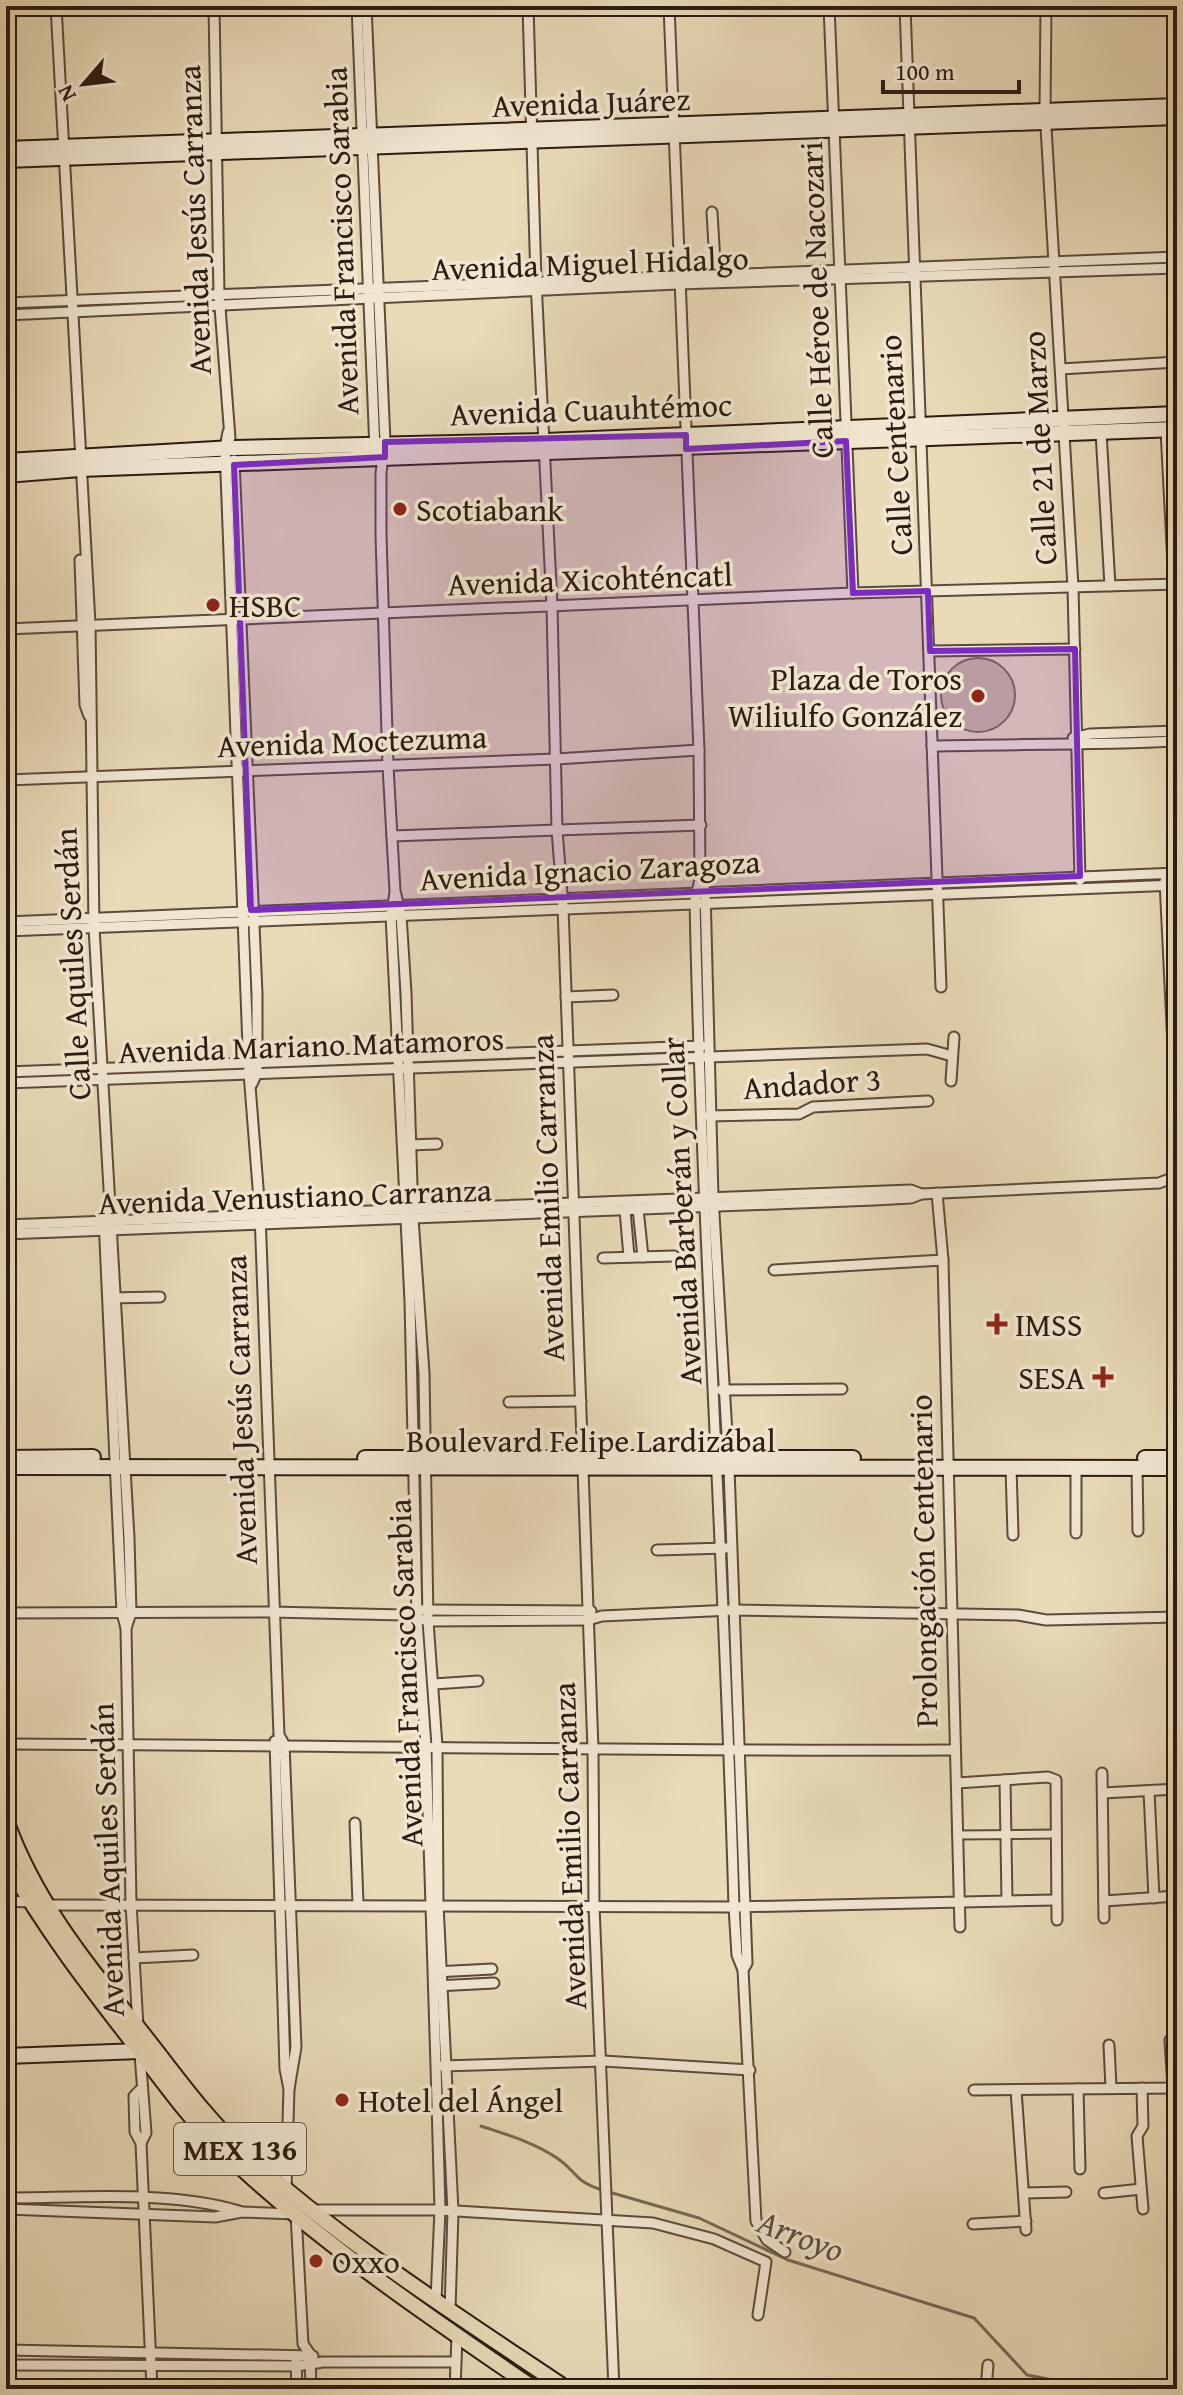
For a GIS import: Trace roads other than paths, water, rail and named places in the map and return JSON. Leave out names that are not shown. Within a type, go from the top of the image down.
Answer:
[{"type":"main road","name":"Avenida Juárez","points":[[1120,114],[1177,106]]},
{"type":"main road","name":"Avenida Juárez","points":[[6,160],[64,153],[218,145],[367,144],[907,124],[1046,115],[1177,117]]},
{"type":"main road","name":"Avenida Juárez","points":[[6,149],[64,153]]},
{"type":"main road","name":"Avenida Cuauhtémoc","points":[[6,475],[80,462],[229,448],[380,450],[686,442],[1062,426],[1177,414]]},
{"type":"main road","name":"Avenida Cuauhtémoc","points":[[1062,426],[1101,432],[1171,429]]},
{"type":"main road","name":"Avenida Cuauhtémoc","points":[[6,461],[230,465],[380,450]]},
{"type":"main road","name":"Boulevard Felipe Lardizábal","points":[[6,1458],[52,1462],[835,1462],[1177,1468]]},
{"type":"main road","name":"Boulevard Felipe Lardizábal","points":[[947,1463],[1011,1467],[1177,1458]]},
{"type":"main road","name":"Boulevard Felipe Lardizábal","points":[[6,1467],[52,1462]]},
{"type":"main road","name":"MEX 136","points":[[6,1820],[17,1851],[47,1905],[87,1966],[195,2102],[243,2152],[286,2188],[304,2212],[567,2389]]},
{"type":"main road","name":"MEX 136","points":[[6,1860],[78,1975],[186,2112],[218,2146],[457,2336],[535,2389]]},
{"type":"main road","points":[[6,2056],[140,2051]]},
{"type":"street","points":[[6,11],[163,6]]},
{"type":"street","name":"Avenida Jesús Carranza","points":[[214,6],[219,299],[230,465],[252,994],[252,1084],[269,1463],[271,1612],[279,1741],[283,1904],[296,2047],[295,2071],[289,2089],[286,2188]]},
{"type":"street","name":"Avenida Francisco Sarabia","points":[[357,6],[365,70]]},
{"type":"street","name":"Avenida Francisco Sarabia","points":[[366,6],[367,144],[381,473],[388,766],[402,993],[408,1213],[414,1301],[424,1373],[420,1463],[422,1615],[436,1972],[453,2211],[450,2310]]},
{"type":"street","name":"Avenida Emilio Carranza","points":[[528,6],[536,286],[552,606],[557,830],[563,902],[572,1207],[584,1462],[593,1749],[594,1906],[603,2061],[614,2389]]},
{"type":"street","name":"Avenida Barberán y Collar","points":[[669,6],[699,750],[708,1202],[724,1462],[736,1752],[737,1955],[743,1970],[756,2221],[767,2240],[785,2252]]},
{"type":"street","name":"Calle Héroe de Nacozari","points":[[829,6],[853,593]]},
{"type":"street","name":"Calle Centenario","points":[[905,6],[941,987]]},
{"type":"street","name":"Calle 21 de Marzo","points":[[1046,6],[1046,115],[1073,587],[1080,887]]},
{"type":"street","name":"Calle Aquiles Serdán","points":[[60,8],[81,521],[93,707],[90,718],[94,923],[104,1074],[126,1613]]},
{"type":"street","points":[[712,212],[716,279]]},
{"type":"street","name":"Avenida Miguel Hidalgo","points":[[6,315],[72,306],[284,295],[798,277],[841,270],[1177,257]]},
{"type":"street","points":[[1121,259],[1122,271]]},
{"type":"street","points":[[982,265],[982,277]]},
{"type":"street","name":"Avenida Miguel Hidalgo","points":[[798,277],[841,282],[1177,268]]},
{"type":"street","name":"Avenida Miguel Hidalgo","points":[[6,303],[72,306]]},
{"type":"street","points":[[1061,369],[1177,362]]},
{"type":"street","points":[[1171,429],[1175,584]]},
{"type":"street","points":[[1101,432],[1110,586]]},
{"type":"street","name":"Avenida Xicohténcatl","points":[[6,629],[853,593],[1175,584]]},
{"type":"street","points":[[930,651],[1075,649]]},
{"type":"street","points":[[1165,737],[1177,731]]},
{"type":"street","points":[[932,746],[1165,737],[1177,741]]},
{"type":"street","name":"Avenida Moctezuma","points":[[6,780],[556,759],[699,750]]},
{"type":"street","points":[[392,836],[701,825]]},
{"type":"street","points":[[1164,873],[1174,1067],[1177,1318]]},
{"type":"street","name":"Avenida Ignacio Zaragoza","points":[[700,896],[939,894],[1080,876],[1177,873]]},
{"type":"street","name":"Avenida Ignacio Zaragoza","points":[[6,931],[21,926],[700,896],[939,882],[1080,887],[1177,885]]},
{"type":"street","name":"Avenida Ignacio Zaragoza","points":[[6,922],[21,926]]},
{"type":"street","points":[[566,997],[613,995]]},
{"type":"street","points":[[951,1081],[954,1037]]},
{"type":"street","name":"Avenida Mariano Matamoros","points":[[6,1083],[104,1074],[404,1062],[568,1049],[632,1054]]},
{"type":"street","name":"Avenida Mariano Matamoros","points":[[404,1062],[569,1062],[632,1054],[927,1049],[952,1056]]},
{"type":"street","points":[[488,1053],[488,1064]]},
{"type":"street","name":"Avenida Mariano Matamoros","points":[[6,1072],[104,1074]]},
{"type":"street","name":"Andador 3","points":[[706,1116],[799,1114],[813,1107],[928,1101]]},
{"type":"street","points":[[407,1146],[437,1144]]},
{"type":"street","name":"Avenida Venustiano Carranza","points":[[186,1223],[260,1213],[330,1216],[815,1198],[911,1198],[937,1193],[1175,1182]]},
{"type":"street","name":"Prolongación Centenario","points":[[937,1193],[943,1260],[953,1750],[957,1783],[960,1927]]},
{"type":"street","name":"Avenida Venustiano Carranza","points":[[572,1207],[625,1210],[708,1202]]},
{"type":"street","points":[[638,1209],[643,1257]]},
{"type":"street","points":[[625,1210],[629,1257]]},
{"type":"street","name":"Avenida Venustiano Carranza","points":[[6,1234],[28,1229],[109,1225],[260,1225],[330,1216]]},
{"type":"street","name":"Avenida Venustiano Carranza","points":[[6,1225],[28,1229]]},
{"type":"street","points":[[603,1258],[674,1256]]},
{"type":"street","points":[[774,1270],[943,1260]]},
{"type":"street","points":[[111,1298],[160,1297]]},
{"type":"street","points":[[720,1390],[842,1389]]},
{"type":"street","points":[[509,1402],[581,1401]]},
{"type":"street","points":[[1068,1464],[1076,1533]]},
{"type":"street","points":[[1011,1467],[1013,1535]]},
{"type":"street","points":[[1137,1467],[1138,1531]]},
{"type":"street","points":[[657,1550],[726,1548]]},
{"type":"street","points":[[525,1609],[525,1620]]},
{"type":"street","points":[[470,1615],[525,1609],[602,1616],[728,1610],[1018,1615],[1046,1620],[1177,1617]]},
{"type":"street","points":[[6,1613],[271,1612],[470,1615],[525,1620],[588,1615]]},
{"type":"street","name":"Avenida Aquiles Serdán","points":[[126,1613],[131,1903],[140,2090],[145,2096],[146,2133],[141,2143],[152,2389]]},
{"type":"street","name":"Avenida Francisco Sarabia","points":[[422,1615],[434,1684],[437,1746],[433,1904]]},
{"type":"street","points":[[434,1684],[478,1681]]},
{"type":"street","points":[[6,1744],[279,1741],[736,1752],[953,1750]]},
{"type":"street","points":[[1102,1773],[1104,1918]]},
{"type":"street","points":[[957,1783],[1048,1777],[1056,1780],[1057,1920]]},
{"type":"street","points":[[1005,1780],[1007,1901]]},
{"type":"street","points":[[1103,1793],[1177,1789]]},
{"type":"street","points":[[1149,1791],[1154,1898]]},
{"type":"street","points":[[355,1823],[358,1904]]},
{"type":"street","points":[[957,1835],[1056,1834]]},
{"type":"street","points":[[1104,1901],[1177,1896]]},
{"type":"street","points":[[6,1901],[47,1905],[739,1906],[1055,1900]]},
{"type":"street","points":[[134,1958],[193,1955]]},
{"type":"street","points":[[436,1972],[492,1967],[495,1994]]},
{"type":"street","points":[[437,1986],[494,1983]]},
{"type":"street","points":[[974,2090],[1175,2088],[1170,2040]]},
{"type":"street","points":[[1109,2045],[1111,2088]]},
{"type":"street","points":[[442,2066],[603,2061],[750,2070]]},
{"type":"street","name":"Avenida Francisco Sarabia","points":[[436,2300],[442,2066]]},
{"type":"street","points":[[1142,2088],[1143,2126],[1137,2136],[1143,2209]]},
{"type":"street","points":[[1078,2089],[1080,2169]]},
{"type":"street","points":[[973,2224],[1026,2226],[1016,2090]]},
{"type":"street","points":[[1104,2193],[1141,2189]]},
{"type":"street","points":[[1025,2193],[1066,2192]]},
{"type":"street","points":[[6,2198],[144,2200],[218,2205],[242,2212]]},
{"type":"street","points":[[67,2212],[68,2198]]},
{"type":"street","points":[[6,2209],[215,2217],[242,2212],[440,2210],[653,2223],[714,2239],[766,2262],[758,2315]]},
{"type":"street","points":[[297,2389],[296,2354],[303,2344],[304,2212]]},
{"type":"street","points":[[455,2389],[457,2336]]},
{"type":"street","points":[[303,2344],[310,2354],[323,2362]]},
{"type":"street","points":[[6,2350],[310,2354]]},
{"type":"street","points":[[73,2350],[74,2364]]},
{"type":"street","points":[[106,2351],[106,2365]]},
{"type":"street","points":[[220,2365],[221,2353]]},
{"type":"street","points":[[259,2354],[259,2366]]},
{"type":"street","points":[[310,2354],[311,2389]]},
{"type":"street","points":[[6,2365],[310,2366],[323,2362],[454,2362]]},
{"type":"street","points":[[986,2389],[988,2365]]},
{"type":"street","points":[[6,2374],[7,2389]]},
{"type":"waterway","name":"Arroyo","points":[[481,2126],[539,2148],[564,2163],[581,2180],[602,2190]]},
{"type":"waterway","name":"Arroyo","points":[[609,2192],[699,2218],[788,2260],[974,2318],[1027,2375],[1099,2389]]},
{"type":"place","name":"Scotiabank","points":[[400,509]]},
{"type":"place","name":"HSBC","points":[[213,605]]},
{"type":"place","name":"Plaza de Toros Wiliulfo González","points":[[978,696]]},
{"type":"place","name":"IMSS","points":[[997,1324]]},
{"type":"place","name":"SESA","points":[[1103,1377]]},
{"type":"place","name":"Hotel del Ángel","points":[[342,2100]]},
{"type":"place","name":"Oxxo","points":[[316,2261]]}]
